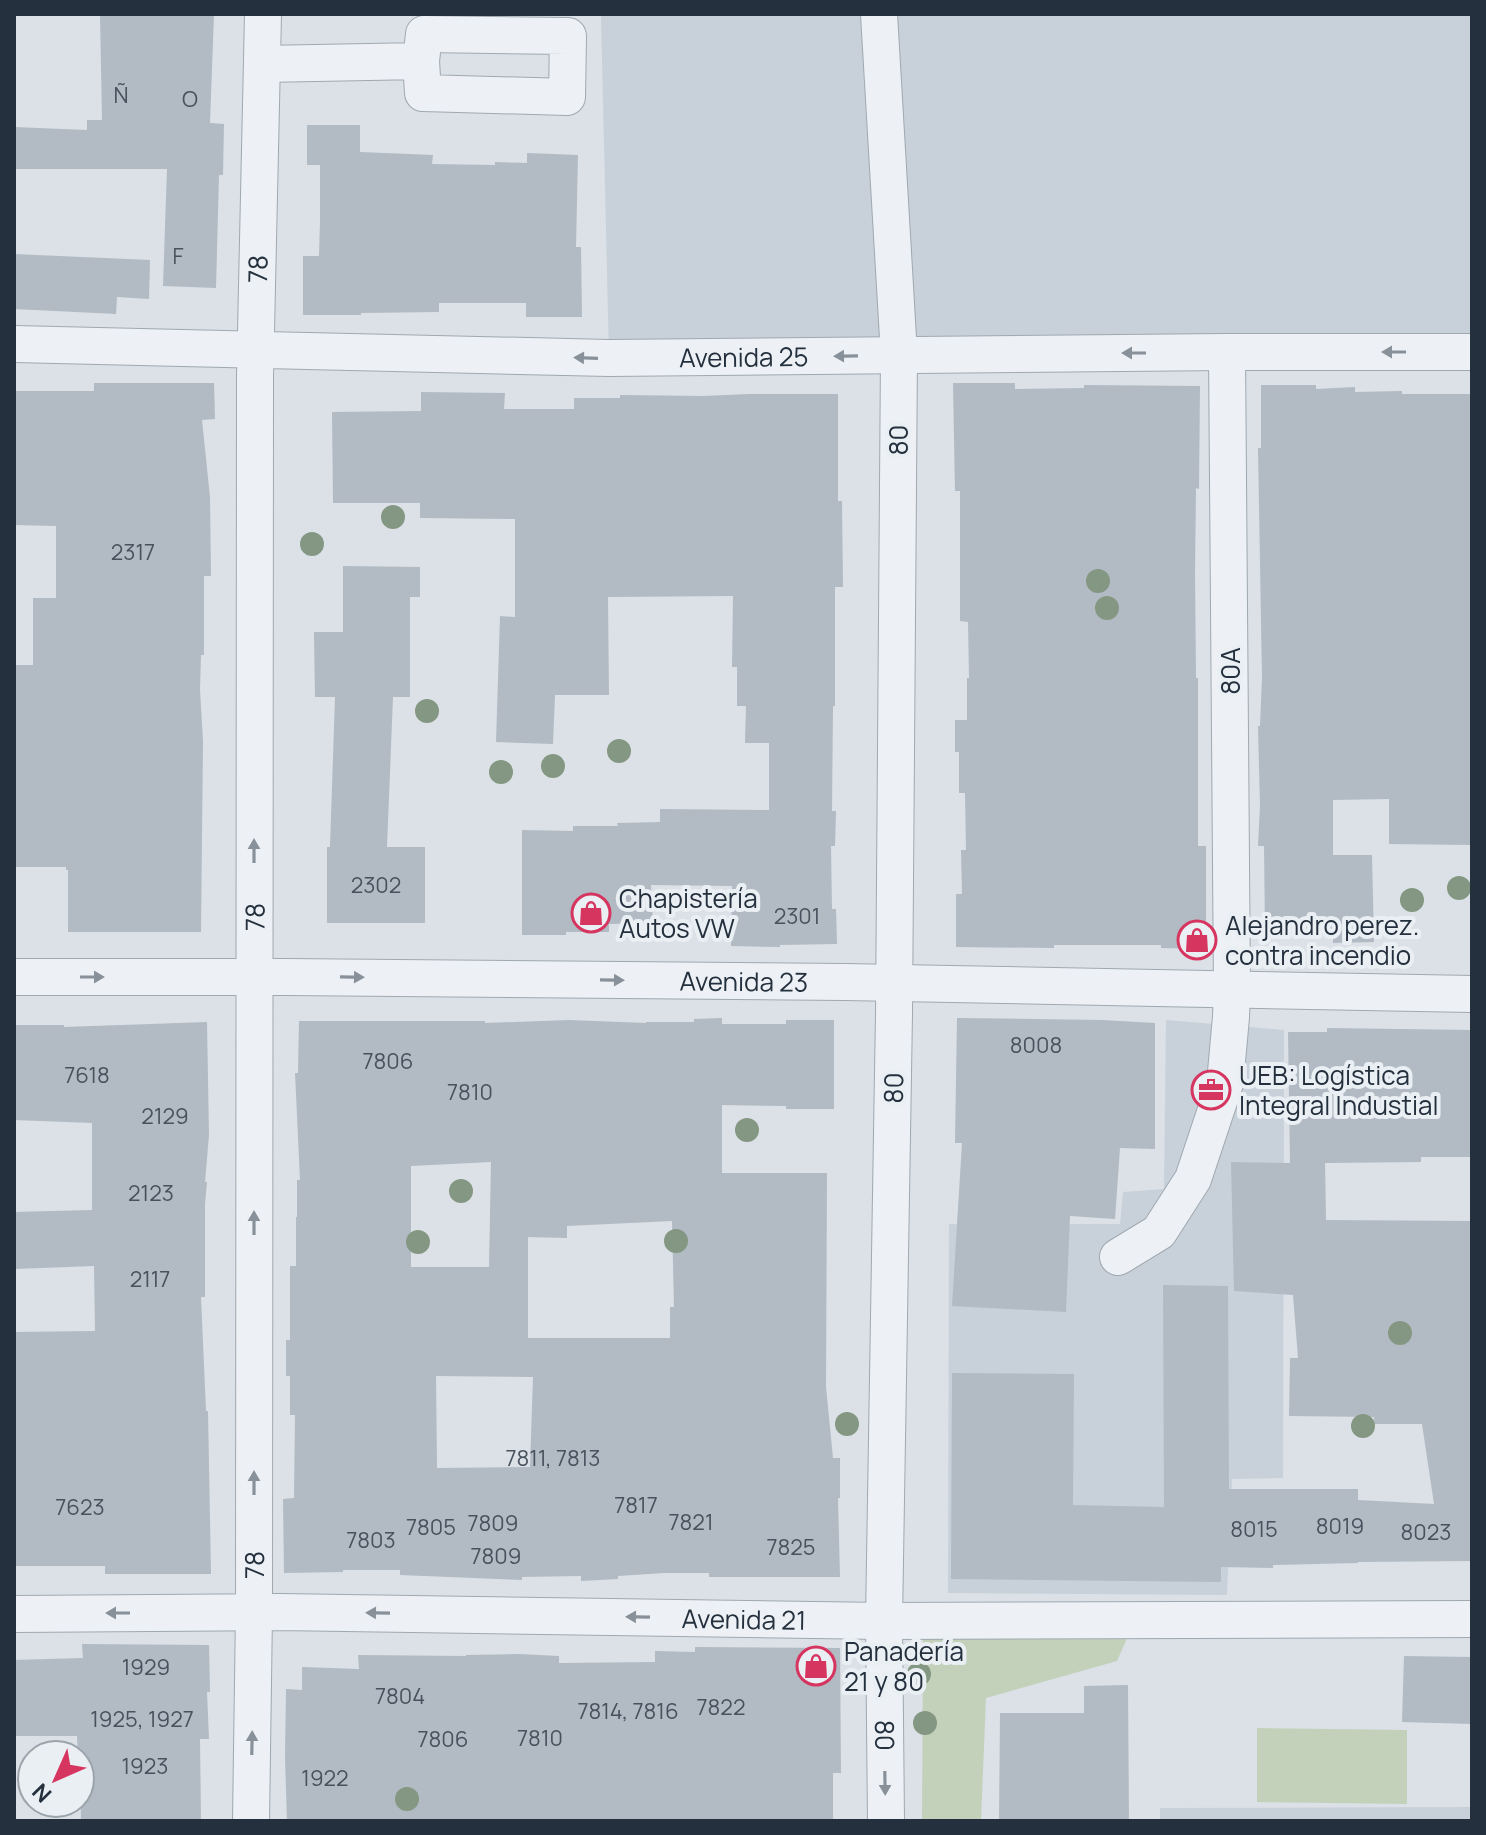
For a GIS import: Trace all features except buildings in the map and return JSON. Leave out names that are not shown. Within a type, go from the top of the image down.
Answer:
[{"type":"street","name":"78","points":[[251,1821],[256,349],[263,14]]},
{"type":"street","name":"80","points":[[879,14],[899,355],[894,983],[884,1621],[886,1821]]},
{"type":"street","points":[[262,64],[421,61]]},
{"type":"street","name":"Avenida 25","points":[[14,344],[609,358],[1472,352]]},
{"type":"street","name":"80A","points":[[1118,1257],[1159,1232],[1193,1179],[1225,1083],[1232,991],[1227,352]]},
{"type":"street","name":"Avenida 23","points":[[14,977],[894,983],[1472,994]]},
{"type":"street","name":"Avenida 21","points":[[14,1614],[254,1612],[884,1621],[1472,1619]]},
{"type":"shaded area","points":[[601,14],[1472,14],[1472,352],[609,358]]},
{"type":"shaded area","points":[[1166,1020],[1284,1030],[1283,1478],[1232,1479],[1227,1595],[948,1593],[949,1224],[1120,1224],[1123,1192],[1164,1189]]},
{"type":"shaded area","points":[[1472,1807],[1472,1821],[1160,1821],[1160,1808]]},
{"type":"green space","points":[[1128,1636],[1117,1661],[986,1698],[981,1821],[922,1821],[923,1638]]},
{"type":"green space","points":[[1257,1728],[1407,1730],[1407,1804],[1257,1802]]},
{"type":"place","name":"Chapistería Autos VW","points":[[591,913]]},
{"type":"place","name":"Alejandro perez. contra incendio","points":[[1197,940]]},
{"type":"place","name":"UEB: Logística Integral Industial","points":[[1211,1090]]},
{"type":"place","name":"Panadería 21 y 80","points":[[816,1666]]}]
